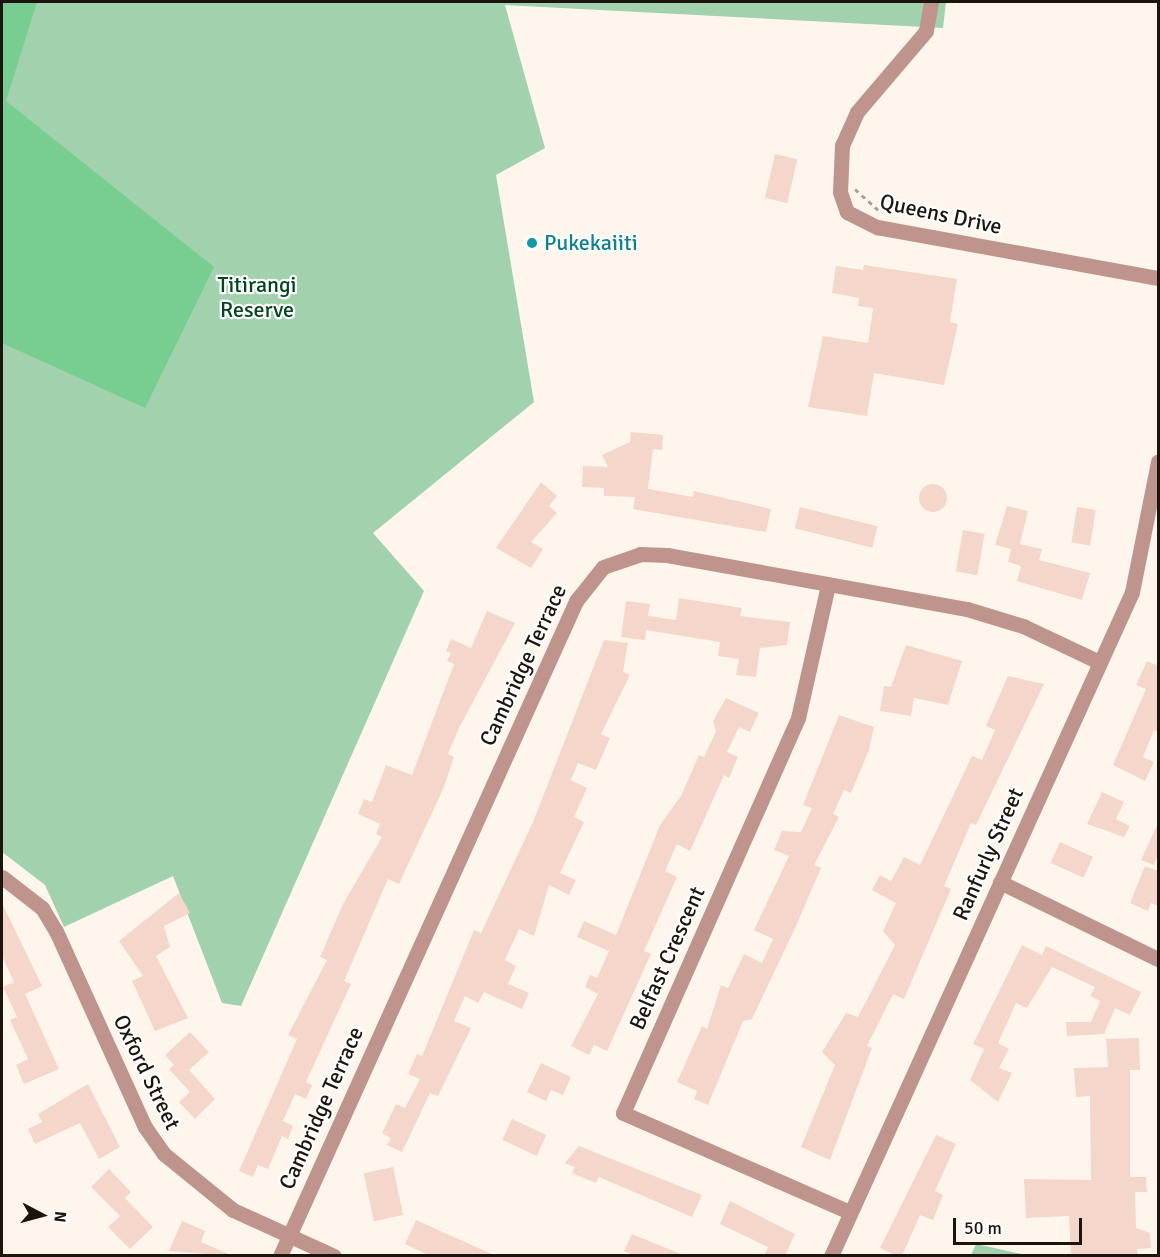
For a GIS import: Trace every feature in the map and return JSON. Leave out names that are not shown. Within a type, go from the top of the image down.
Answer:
[{"type":"street","name":"Queens Drive","points":[[931,2],[926,31],[857,112],[842,146],[840,192],[847,212],[877,227],[1158,278]]},
{"type":"street","name":"Ranfurly Street","points":[[831,1256],[1132,592],[1158,462]]},
{"type":"street","name":"Cambridge Terrace","points":[[280,1256],[590,579],[619,560],[658,554],[996,616],[1099,662]]},
{"type":"street","name":"Belfast Crescent","points":[[828,585],[798,718],[623,1113],[850,1212]]},
{"type":"street","name":"Oxford Street","points":[[2,877],[24,890],[51,923],[145,1127],[164,1154],[206,1193],[334,1256]]},
{"type":"street","points":[[1000,882],[1158,959]]},
{"type":"path","points":[[849,188],[867,193],[879,210],[888,212]]},
{"type":"green space","name":"Titirangi Reserve","points":[[2,2],[946,2],[943,28],[505,5],[545,148],[496,175],[534,402],[373,533],[424,591],[241,1006],[222,1003],[173,876],[64,927],[45,885],[2,852]]},
{"type":"green space","points":[[2,2],[37,2],[6,101],[214,267],[145,408],[2,343]]},
{"type":"green space","points":[[976,1244],[1026,1255],[971,1255]]},
{"type":"building","points":[[775,154],[797,159],[787,203],[765,198]]},
{"type":"building","points":[[864,265],[957,279],[950,322],[958,324],[944,385],[874,373],[867,416],[808,407],[823,336],[868,343],[873,308],[858,306],[859,298],[832,293],[836,266],[863,270]]},
{"type":"building","points":[[631,432],[663,435],[662,450],[653,449],[648,489],[693,497],[694,491],[771,509],[766,532],[633,509],[635,497],[604,496],[604,488],[582,487],[583,466],[608,467],[602,455],[630,442]]},
{"type":"building","points":[[541,482],[557,496],[549,506],[557,513],[531,542],[543,549],[531,568],[496,548]]},
{"type":"building","points":[[933,484],[943,488],[947,498],[943,508],[933,512],[923,508],[919,498],[923,488]]},
{"type":"building","points":[[1007,506],[1028,511],[1020,544],[1042,549],[1039,560],[1090,573],[1082,600],[1017,581],[1021,566],[1008,562],[1011,549],[995,545]]},
{"type":"building","points":[[800,507],[878,526],[872,548],[795,528]]},
{"type":"building","points":[[1077,507],[1096,510],[1090,546],[1071,543]]},
{"type":"building","points":[[963,530],[985,534],[977,575],[956,571]]},
{"type":"building","points":[[679,598],[742,608],[740,616],[790,622],[787,645],[760,648],[756,677],[736,675],[739,659],[718,656],[720,642],[646,630],[645,640],[621,637],[626,601],[650,604],[648,616],[676,620]]},
{"type":"building","points":[[487,611],[515,623],[459,728],[448,754],[454,757],[444,787],[399,884],[388,879],[344,981],[351,984],[306,1082],[312,1085],[306,1099],[295,1094],[283,1121],[293,1126],[288,1139],[282,1136],[268,1169],[258,1165],[253,1177],[239,1171],[297,1039],[288,1035],[327,960],[320,957],[343,904],[382,837],[376,834],[380,824],[358,814],[364,799],[372,802],[386,765],[412,775],[454,664],[447,661],[451,653],[446,651],[451,639],[471,648]]},
{"type":"building","points":[[604,640],[628,643],[623,672],[630,675],[601,734],[610,738],[596,770],[578,763],[571,780],[587,788],[574,817],[584,822],[560,873],[576,880],[569,895],[549,885],[534,936],[519,929],[505,960],[516,966],[508,984],[529,993],[522,1009],[484,992],[478,1003],[465,996],[454,1021],[471,1028],[438,1096],[430,1093],[402,1152],[387,1145],[391,1138],[382,1133],[396,1104],[405,1108],[420,1079],[408,1074],[417,1054],[422,1056],[474,930],[481,933],[533,822]]},
{"type":"building","points":[[906,645],[962,661],[948,705],[914,698],[911,716],[880,711],[884,686],[891,687]]},
{"type":"building","points":[[1158,660],[1158,732],[1154,730],[1143,757],[1154,762],[1145,781],[1113,765],[1146,689],[1136,685],[1147,661],[1156,665]]},
{"type":"building","points":[[1008,676],[1044,684],[976,825],[971,823],[944,886],[951,889],[904,999],[893,994],[867,1046],[872,1048],[830,1160],[801,1147],[835,1065],[822,1052],[846,1013],[858,1017],[895,945],[883,931],[896,903],[872,890],[880,875],[891,881],[904,857],[920,865],[972,756],[982,760],[995,730],[986,726]]},
{"type":"building","points":[[726,698],[759,713],[750,732],[739,727],[727,752],[738,757],[729,778],[724,775],[690,851],[677,844],[665,871],[677,877],[644,951],[651,954],[607,1051],[594,1045],[589,1055],[571,1046],[598,994],[585,987],[590,975],[597,978],[609,951],[577,937],[584,921],[616,935],[660,825],[681,796],[699,755],[704,757],[716,731],[713,721]]},
{"type":"building","points":[[839,715],[874,727],[869,750],[851,793],[844,790],[833,814],[839,817],[814,865],[821,868],[752,1019],[743,1021],[708,1105],[694,1099],[697,1091],[677,1082],[702,1026],[707,1029],[721,985],[728,988],[744,954],[762,963],[773,939],[754,930],[789,856],[774,850],[782,831],[801,832],[812,808],[803,805]]},
{"type":"building","points":[[1102,792],[1124,802],[1116,819],[1130,826],[1124,837],[1087,824]]},
{"type":"building","points":[[1158,823],[1158,854],[1154,865],[1141,860]]},
{"type":"building","points":[[1060,842],[1093,857],[1084,878],[1051,863]]},
{"type":"building","points":[[1145,866],[1158,871],[1158,906],[1151,903],[1148,911],[1130,903]]},
{"type":"building","points":[[179,893],[190,913],[164,926],[170,947],[156,956],[188,1018],[155,1031],[132,981],[143,976],[119,941]]},
{"type":"building","points":[[2,903],[42,986],[25,994],[59,1069],[24,1084],[16,1065],[28,1059],[10,1020],[17,1017],[3,987],[14,982],[2,956]]},
{"type":"building","points":[[1022,945],[1042,955],[1046,946],[1141,992],[1130,1015],[1115,1008],[1104,1034],[1067,1036],[1066,1022],[1091,1022],[1100,1001],[1090,996],[1095,987],[1052,967],[1027,1008],[1016,1003],[998,1043],[1009,1049],[999,1068],[1012,1073],[998,1102],[970,1080],[984,1049],[973,1044]]},
{"type":"building","points":[[190,1032],[209,1052],[189,1070],[215,1099],[195,1119],[179,1102],[190,1092],[169,1069],[174,1065],[165,1055]]},
{"type":"building","points":[[1139,1038],[1140,1070],[1130,1070],[1130,1177],[1146,1177],[1147,1192],[1135,1192],[1136,1228],[1150,1233],[1151,1248],[1137,1249],[1138,1256],[1071,1256],[1069,1216],[1026,1218],[1024,1179],[1091,1180],[1090,1096],[1076,1097],[1074,1068],[1108,1067],[1106,1039]]},
{"type":"building","points":[[541,1063],[571,1077],[563,1095],[551,1090],[546,1101],[527,1092]]},
{"type":"building","points":[[88,1084],[120,1147],[99,1159],[80,1123],[35,1144],[28,1129],[42,1122],[38,1114]]},
{"type":"building","points":[[512,1119],[546,1135],[537,1156],[502,1140]]},
{"type":"building","points":[[936,1135],[956,1144],[935,1191],[943,1195],[933,1220],[920,1215],[902,1256],[897,1256],[880,1248]]},
{"type":"building","points":[[579,1146],[702,1195],[692,1217],[599,1177],[596,1183],[572,1173],[575,1167],[565,1163]]},
{"type":"building","points":[[393,1167],[403,1215],[374,1221],[364,1173]]},
{"type":"building","points":[[109,1169],[131,1192],[125,1198],[153,1227],[130,1249],[108,1227],[120,1216],[91,1187]]},
{"type":"building","points":[[730,1201],[795,1234],[785,1256],[764,1256],[768,1247],[720,1224]]},
{"type":"building","points":[[416,1220],[496,1256],[430,1256],[405,1244]]},
{"type":"building","points":[[182,1221],[205,1231],[201,1242],[233,1256],[169,1251]]},
{"type":"building","points":[[632,1234],[683,1255],[635,1256],[624,1251]]},
{"type":"place","name":"Pukekaiiti","points":[[532,243]]}]
